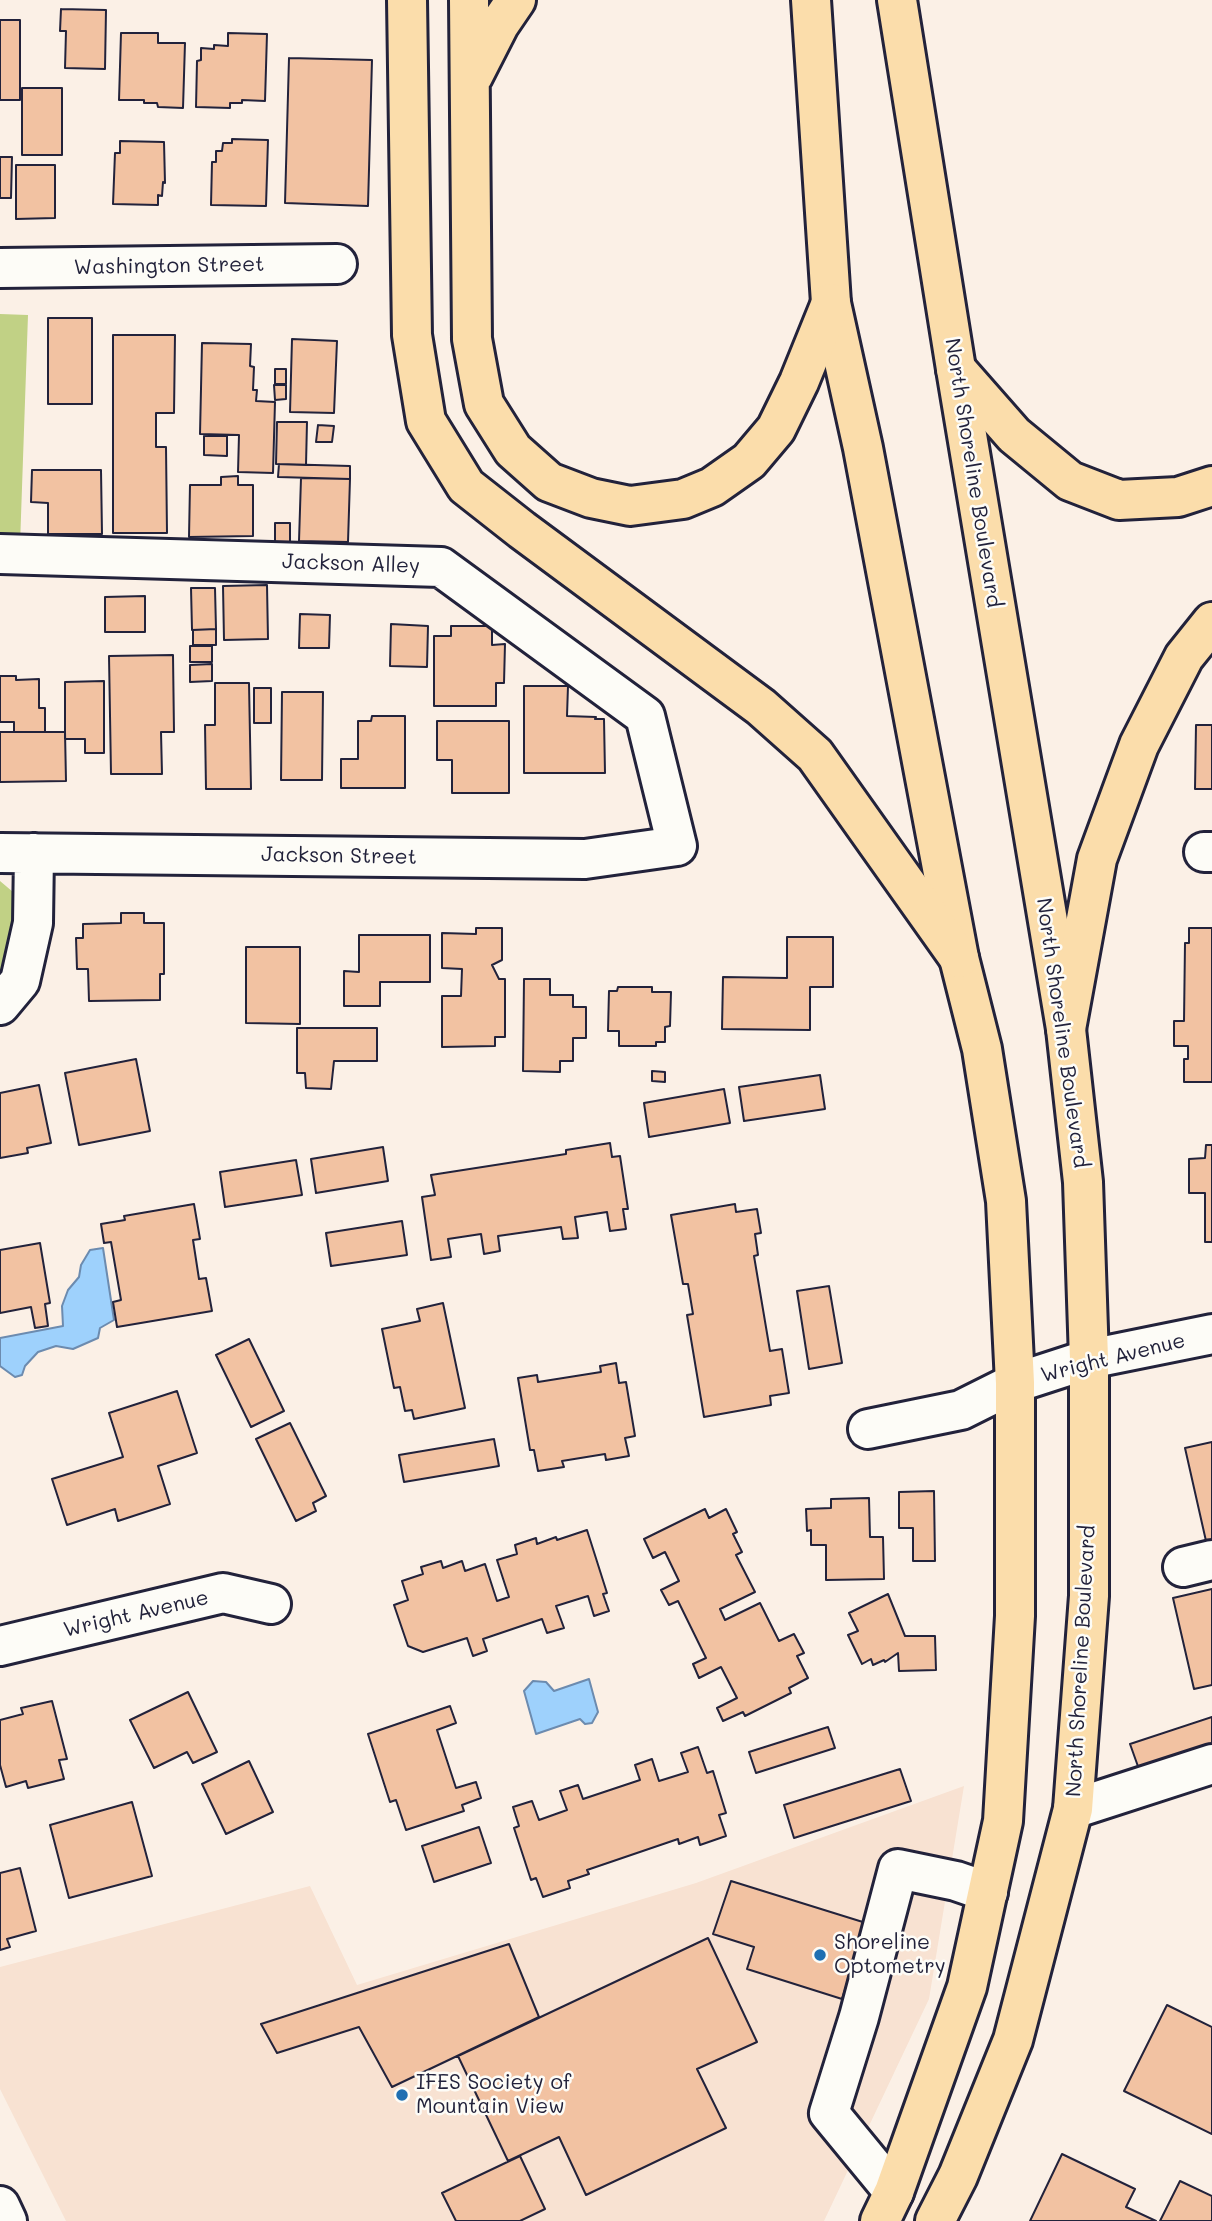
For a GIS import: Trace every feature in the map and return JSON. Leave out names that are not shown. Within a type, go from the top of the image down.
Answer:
[{"type":"main road","points":[[470,0],[472,339],[484,404],[513,450],[549,482],[590,498],[630,506],[682,499],[712,487],[749,461],[776,429],[799,382],[831,303]]},
{"type":"main road","points":[[471,81],[499,25],[516,0]]},
{"type":"main road","points":[[811,4],[831,303],[863,448],[959,958],[982,1049],[1006,1201],[1015,1383],[1015,1616],[1003,1821],[967,1987],[887,2207]]},
{"type":"main road","name":"North Shoreline Boulevard","points":[[897,5],[1066,1029],[1083,1182],[1089,1359],[1089,1596],[1073,1809],[1013,2040],[958,2176],[935,2221]]},
{"type":"main road","points":[[401,6],[412,335],[426,422],[467,486],[522,530],[761,707],[815,755],[959,958]]},
{"type":"main road","points":[[956,369],[1014,435],[1070,481],[1119,500],[1178,497],[1212,486]]},
{"type":"main road","points":[[1066,1029],[1097,859],[1139,745],[1184,657],[1212,622]]},
{"type":"street","name":"Washington Street","points":[[0,268],[337,264]]},
{"type":"street","name":"Jackson Alley","points":[[0,554],[441,567],[645,716],[677,846]]},
{"type":"street","name":"Jackson Street","points":[[17,853],[585,859],[677,846]]},
{"type":"street","points":[[0,1005],[20,981],[33,923],[17,853]]},
{"type":"street","name":"Wright Avenue","points":[[868,1429],[961,1410],[1015,1383],[1089,1359],[1212,1334]]},
{"type":"street","name":"Wright Avenue","points":[[0,1646],[223,1594],[271,1604]]},
{"type":"street","points":[[1073,1809],[1212,1764]]},
{"type":"street","points":[[887,2207],[829,2113],[859,2017],[898,1870],[956,1881],[988,1892]]},
{"type":"street","points":[[0,2206],[7,2221]]},
{"type":"shaded area","points":[[964,1786],[929,1999],[824,2221],[66,2221],[0,2089],[0,1967],[310,1886],[357,1985],[696,1883]]},
{"type":"green space","points":[[0,314],[28,315],[20,545],[0,547]]},
{"type":"green space","points":[[0,881],[13,892],[19,919],[0,984]]},
{"type":"water","points":[[103,1248],[114,1320],[100,1328],[98,1338],[73,1349],[56,1346],[38,1352],[25,1366],[22,1375],[15,1377],[0,1366],[0,1338],[63,1326],[62,1306],[68,1290],[79,1277],[81,1265],[90,1250]]},
{"type":"water","points":[[589,1679],[598,1712],[592,1723],[585,1724],[580,1719],[536,1734],[524,1691],[533,1681],[546,1682],[554,1691]]},
{"type":"building","points":[[61,9],[106,10],[105,69],[65,68],[66,31],[60,31]]},
{"type":"building","points":[[0,20],[20,20],[20,100],[0,100]]},
{"type":"building","points":[[121,33],[158,33],[158,43],[185,43],[183,108],[158,107],[157,103],[144,103],[144,100],[119,100]]},
{"type":"building","points":[[228,33],[267,34],[265,101],[242,100],[242,103],[230,103],[230,108],[196,107],[197,61],[201,60],[201,48],[228,46]]},
{"type":"building","points":[[289,58],[372,60],[368,206],[285,203]]},
{"type":"building","points":[[22,88],[62,88],[62,155],[22,155]]},
{"type":"building","points":[[232,139],[268,140],[266,206],[211,205],[212,162],[216,162],[216,151],[222,151],[223,143],[232,143]]},
{"type":"building","points":[[120,141],[164,142],[165,183],[163,182],[162,196],[158,195],[158,205],[113,204],[115,153],[120,153]]},
{"type":"building","points":[[0,157],[12,157],[11,198],[0,198]]},
{"type":"building","points":[[16,165],[55,165],[55,218],[16,219]]},
{"type":"building","points":[[48,318],[92,318],[92,404],[48,404]]},
{"type":"building","points":[[113,335],[175,335],[174,413],[156,413],[156,447],[166,447],[167,533],[113,533]]},
{"type":"building","points":[[292,339],[337,341],[334,413],[290,412]]},
{"type":"building","points":[[202,343],[251,344],[250,366],[254,367],[253,390],[257,390],[256,401],[275,402],[273,473],[238,472],[239,435],[200,434]]},
{"type":"building","points":[[275,369],[286,369],[286,384],[275,384]]},
{"type":"building","points":[[274,385],[286,385],[286,399],[275,400]]},
{"type":"building","points":[[277,422],[307,422],[306,465],[276,464]]},
{"type":"building","points":[[318,425],[334,426],[332,442],[316,442]]},
{"type":"building","points":[[204,436],[227,436],[227,456],[204,455]]},
{"type":"building","points":[[279,464],[350,466],[350,479],[278,477]]},
{"type":"building","points":[[32,470],[101,470],[102,534],[48,534],[48,503],[31,502]]},
{"type":"building","points":[[238,476],[238,485],[253,485],[253,536],[189,537],[190,485],[221,485],[221,477]]},
{"type":"building","points":[[301,478],[350,479],[348,542],[299,541]]},
{"type":"building","points":[[275,523],[290,523],[290,545],[275,545]]},
{"type":"building","points":[[267,585],[268,639],[224,640],[223,586]]},
{"type":"building","points":[[191,588],[215,588],[216,629],[192,630]]},
{"type":"building","points":[[145,596],[145,632],[105,632],[105,597]]},
{"type":"building","points":[[300,614],[330,615],[329,648],[299,648]]},
{"type":"building","points":[[391,624],[428,626],[427,667],[390,666]]},
{"type":"building","points":[[451,626],[492,626],[492,645],[505,644],[504,683],[496,683],[496,706],[434,706],[434,636],[451,636]]},
{"type":"building","points":[[216,629],[216,645],[193,645],[193,630]]},
{"type":"building","points":[[190,646],[212,646],[212,662],[190,662]]},
{"type":"building","points":[[173,655],[174,732],[161,732],[162,774],[111,774],[109,656]]},
{"type":"building","points":[[212,664],[212,681],[190,682],[190,665]]},
{"type":"building","points":[[0,676],[16,676],[16,680],[39,679],[39,708],[45,708],[45,732],[14,732],[14,722],[0,722]]},
{"type":"building","points":[[104,681],[104,753],[85,753],[85,739],[65,739],[65,682]]},
{"type":"building","points":[[215,683],[249,683],[251,789],[206,789],[205,725],[215,725]]},
{"type":"building","points":[[524,686],[568,686],[567,716],[604,719],[605,773],[524,773]]},
{"type":"building","points":[[254,688],[271,688],[271,723],[254,723]]},
{"type":"building","points":[[282,692],[323,692],[322,780],[281,780]]},
{"type":"building","points":[[372,716],[405,716],[405,788],[341,788],[341,759],[358,759],[358,721],[371,721]]},
{"type":"building","points":[[437,721],[509,721],[509,793],[452,793],[452,760],[437,760]]},
{"type":"building","points":[[1196,725],[1212,725],[1212,789],[1195,789]]},
{"type":"building","points":[[0,732],[65,732],[66,781],[0,782]]},
{"type":"building","points":[[121,913],[144,913],[144,923],[164,923],[164,974],[160,974],[160,1000],[89,1001],[88,969],[77,969],[76,938],[83,938],[83,924],[121,923]]},
{"type":"building","points":[[476,928],[502,928],[502,960],[492,965],[499,979],[505,979],[505,1037],[495,1037],[495,1046],[442,1047],[442,996],[461,996],[462,969],[442,968],[442,933],[476,934]]},
{"type":"building","points":[[1189,928],[1212,928],[1212,1082],[1184,1082],[1184,1059],[1188,1059],[1188,1046],[1174,1046],[1174,1021],[1184,1021],[1185,943],[1189,943]]},
{"type":"building","points":[[359,935],[430,935],[430,982],[380,982],[380,1006],[344,1006],[344,971],[359,972]]},
{"type":"building","points":[[787,937],[833,937],[833,987],[810,987],[810,1030],[722,1029],[723,977],[787,978]]},
{"type":"building","points":[[246,947],[300,947],[300,1024],[246,1023]]},
{"type":"building","points":[[524,979],[550,979],[550,995],[573,995],[573,1007],[586,1007],[586,1038],[573,1038],[573,1061],[560,1061],[560,1072],[523,1071]]},
{"type":"building","points":[[618,987],[652,987],[652,992],[671,992],[670,1026],[665,1027],[665,1042],[656,1042],[656,1046],[619,1046],[619,1031],[608,1031],[609,991],[617,991]]},
{"type":"building","points":[[297,1028],[377,1028],[377,1061],[334,1061],[331,1089],[306,1088],[305,1073],[297,1073]]},
{"type":"building","points":[[136,1059],[150,1131],[79,1145],[65,1073]]},
{"type":"building","points":[[652,1071],[665,1072],[665,1082],[652,1081]]},
{"type":"building","points":[[820,1075],[825,1109],[744,1121],[739,1087]]},
{"type":"building","points":[[39,1085],[51,1143],[27,1148],[28,1153],[0,1158],[0,1093]]},
{"type":"building","points":[[724,1089],[730,1123],[649,1137],[644,1103]]},
{"type":"building","points":[[610,1143],[612,1157],[620,1156],[628,1209],[623,1209],[626,1229],[610,1231],[607,1212],[575,1217],[578,1238],[563,1239],[561,1227],[498,1236],[500,1251],[484,1254],[481,1234],[448,1239],[451,1257],[431,1260],[422,1197],[435,1195],[431,1175],[566,1154],[566,1150]]},
{"type":"building","points":[[1206,1145],[1212,1145],[1212,1242],[1205,1242],[1205,1193],[1189,1193],[1189,1159],[1205,1158]]},
{"type":"building","points":[[383,1147],[388,1181],[316,1193],[311,1159]]},
{"type":"building","points":[[296,1160],[302,1195],[225,1207],[220,1172]]},
{"type":"building","points":[[194,1204],[200,1239],[193,1240],[199,1279],[206,1278],[212,1311],[117,1327],[113,1302],[121,1300],[111,1242],[104,1243],[101,1224],[125,1220],[124,1216]]},
{"type":"building","points":[[735,1204],[736,1212],[757,1209],[761,1233],[755,1234],[758,1255],[754,1256],[770,1351],[782,1349],[789,1393],[770,1396],[771,1405],[704,1417],[687,1315],[693,1314],[688,1284],[683,1284],[671,1215]]},
{"type":"building","points":[[402,1221],[407,1255],[331,1266],[326,1233]]},
{"type":"building","points":[[40,1243],[50,1303],[45,1304],[48,1326],[35,1328],[31,1307],[0,1313],[0,1250]]},
{"type":"building","points":[[829,1286],[842,1363],[809,1369],[797,1291]]},
{"type":"building","points":[[443,1303],[465,1408],[414,1419],[412,1410],[405,1411],[400,1387],[394,1388],[382,1329],[420,1321],[417,1309]]},
{"type":"building","points":[[249,1339],[284,1411],[251,1427],[216,1355]]},
{"type":"building","points":[[616,1363],[619,1383],[626,1382],[635,1436],[625,1438],[629,1456],[606,1460],[605,1454],[562,1461],[564,1467],[538,1471],[534,1450],[530,1450],[518,1378],[537,1375],[538,1382],[601,1372],[600,1366]]},
{"type":"building","points":[[177,1391],[197,1453],[158,1466],[170,1504],[118,1521],[115,1509],[67,1525],[52,1479],[123,1457],[109,1413]]},
{"type":"building","points":[[290,1423],[326,1496],[313,1503],[316,1511],[296,1521],[256,1439]]},
{"type":"building","points":[[494,1439],[499,1466],[404,1482],[399,1455]]},
{"type":"building","points":[[1212,1442],[1212,1540],[1206,1541],[1185,1448]]},
{"type":"building","points":[[934,1491],[935,1561],[913,1561],[913,1528],[899,1528],[899,1492]]},
{"type":"building","points":[[869,1498],[870,1537],[883,1537],[884,1579],[826,1580],[826,1545],[811,1545],[806,1509],[831,1508],[831,1499]]},
{"type":"building","points":[[705,1509],[709,1518],[726,1509],[737,1532],[733,1534],[742,1552],[736,1555],[755,1592],[720,1609],[725,1620],[760,1603],[779,1641],[794,1634],[804,1653],[797,1656],[808,1678],[789,1688],[791,1693],[745,1716],[743,1712],[723,1721],[717,1708],[737,1698],[721,1667],[699,1678],[693,1664],[706,1658],[678,1601],[669,1605],[661,1590],[679,1581],[665,1552],[653,1558],[644,1539]]},
{"type":"building","points":[[587,1530],[607,1593],[603,1594],[609,1611],[594,1616],[588,1596],[556,1606],[564,1628],[547,1633],[542,1619],[483,1639],[487,1651],[473,1656],[467,1638],[423,1652],[408,1646],[394,1605],[408,1600],[402,1581],[423,1574],[421,1567],[441,1561],[443,1568],[462,1561],[465,1571],[485,1564],[497,1601],[509,1597],[497,1560],[517,1554],[515,1545],[536,1538],[537,1544],[556,1537],[557,1540]]},
{"type":"building","points":[[1212,1589],[1212,1685],[1194,1689],[1173,1598]]},
{"type":"building","points":[[888,1594],[905,1636],[935,1636],[936,1670],[899,1671],[898,1653],[885,1662],[884,1660],[873,1665],[871,1659],[862,1664],[848,1635],[858,1631],[849,1613]]},
{"type":"building","points":[[188,1692],[217,1752],[193,1763],[187,1752],[154,1768],[130,1720]]},
{"type":"building","points":[[52,1701],[67,1759],[59,1760],[64,1779],[28,1788],[26,1781],[6,1787],[0,1765],[0,1720],[23,1714],[21,1708]]},
{"type":"building","points":[[450,1706],[456,1723],[437,1730],[456,1788],[476,1782],[481,1798],[462,1805],[464,1811],[406,1830],[396,1800],[390,1802],[368,1734]]},
{"type":"building","points":[[1212,1717],[1212,1748],[1140,1772],[1130,1744]]},
{"type":"building","points":[[828,1727],[835,1748],[756,1773],[749,1752]]},
{"type":"building","points":[[698,1747],[707,1773],[713,1771],[726,1813],[719,1815],[726,1836],[700,1845],[698,1837],[679,1844],[678,1839],[587,1870],[589,1874],[568,1881],[570,1888],[543,1897],[536,1878],[531,1880],[514,1828],[519,1826],[513,1807],[532,1801],[539,1820],[567,1810],[560,1791],[578,1785],[583,1799],[640,1780],[635,1765],[652,1759],[659,1781],[688,1772],[681,1753]]},
{"type":"building","points":[[249,1761],[273,1812],[226,1834],[202,1784]]},
{"type":"building","points":[[900,1769],[911,1801],[794,1838],[784,1805]]},
{"type":"building","points":[[132,1802],[152,1876],[69,1898],[50,1825]]},
{"type":"building","points":[[479,1827],[491,1863],[434,1882],[422,1846]]},
{"type":"building","points":[[20,1868],[36,1931],[7,1939],[10,1947],[0,1950],[0,1873]]},
{"type":"building","points":[[731,1881],[866,1923],[842,1999],[747,1969],[754,1947],[713,1934]]},
{"type":"building","points":[[708,1938],[757,2042],[697,2069],[726,2128],[586,2195],[559,2137],[508,2161],[458,2056]]},
{"type":"building","points":[[509,1944],[539,2017],[392,2087],[359,2027],[277,2053],[261,2024]]},
{"type":"building","points":[[1167,2005],[1212,2027],[1212,2134],[1124,2091]]},
{"type":"building","points":[[1062,2154],[1135,2189],[1126,2207],[1156,2221],[1030,2221]]},
{"type":"building","points":[[520,2156],[545,2209],[520,2221],[456,2221],[442,2193]]},
{"type":"building","points":[[1180,2181],[1212,2196],[1212,2221],[1160,2221]]},
{"type":"place","name":"Shoreline Optometry","points":[[820,1955]]},
{"type":"place","name":"IFES Society of Mountain View","points":[[402,2095]]}]
